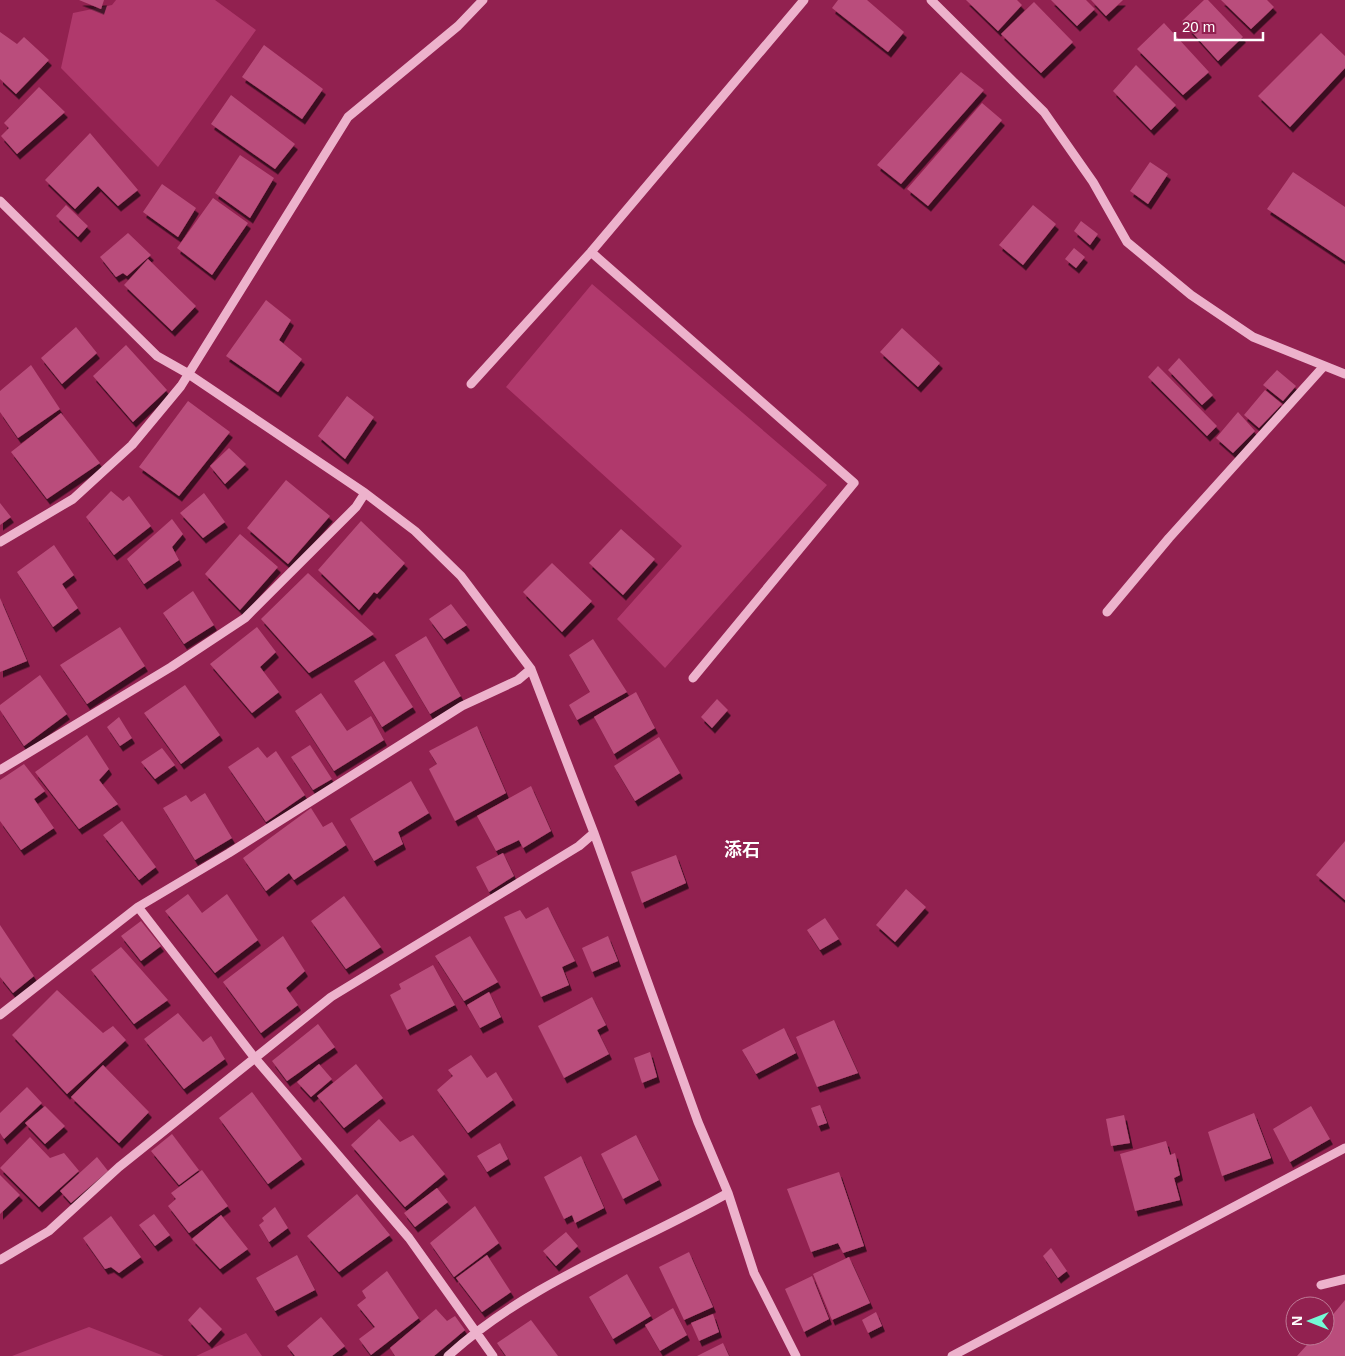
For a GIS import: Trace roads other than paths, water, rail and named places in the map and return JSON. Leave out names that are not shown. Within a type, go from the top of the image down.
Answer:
[{"type":"street","points":[[0,542],[73,499],[132,445],[181,386],[348,117],[458,26],[484,0]]},
{"type":"street","points":[[471,384],[591,252],[804,0]]},
{"type":"street","points":[[931,0],[1044,112],[1093,182],[1127,242],[1192,295],[1253,337],[1345,374]]},
{"type":"street","points":[[0,201],[56,259],[158,356],[365,493],[415,531],[461,576],[531,669],[594,833],[698,1122],[728,1193],[754,1273],[796,1356]]},
{"type":"street","points":[[591,252],[854,483],[693,678]]},
{"type":"street","points":[[1107,612],[1169,538],[1324,366]]},
{"type":"street","points":[[0,770],[171,667],[245,618],[356,507],[365,493]]},
{"type":"street","points":[[0,1015],[138,907],[229,853],[462,706],[518,680],[531,669]]},
{"type":"street","points":[[0,1260],[48,1231],[119,1167],[331,997],[579,846],[594,833]]},
{"type":"street","points":[[138,907],[254,1057],[409,1238],[493,1356]]},
{"type":"street","points":[[952,1356],[1345,1148]]},
{"type":"street","points":[[448,1356],[475,1331],[545,1286],[728,1193]]},
{"type":"street","points":[[1321,1286],[1345,1279]]},
{"type":"district","name":"添石","points":[[742,850]]}]
